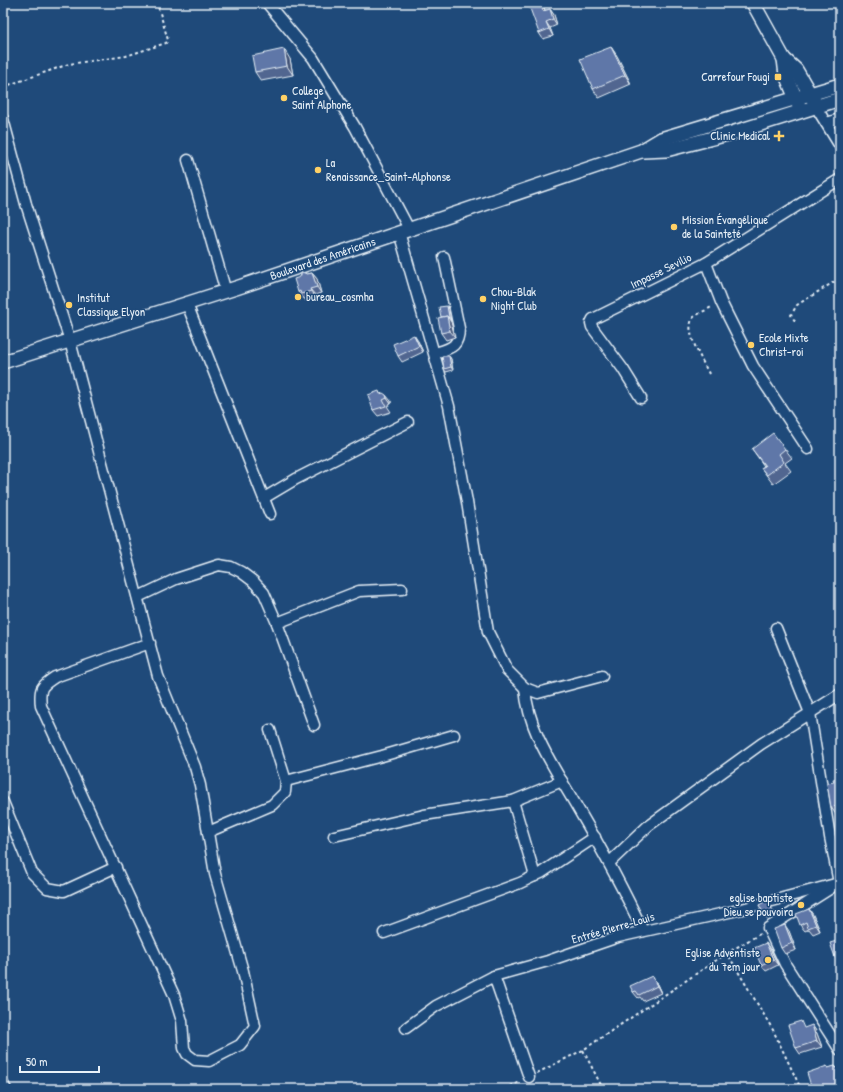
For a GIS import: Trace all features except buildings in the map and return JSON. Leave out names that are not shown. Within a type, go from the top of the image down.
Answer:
[{"type":"main road","points":[[753,3],[784,59],[796,70],[814,101]]},
{"type":"main road","points":[[784,59],[786,75],[798,105]]},
{"type":"main road","name":"Boulevard des Américains","points":[[814,101],[840,85]]},
{"type":"main road","name":"Boulevard des Américains","points":[[3,362],[226,292],[404,230],[641,151],[666,150],[732,133],[798,105],[814,101],[840,98]]},
{"type":"street","points":[[267,3],[313,58],[355,127],[404,230],[449,406],[488,632],[507,670],[525,688],[538,693],[602,676]]},
{"type":"street","points":[[814,101],[840,146]]},
{"type":"street","points":[[3,119],[26,204],[70,341],[138,597],[150,643],[158,676],[195,767],[200,785],[215,874],[243,971],[255,1026],[240,1045],[209,1060],[195,1060],[187,1054],[184,1048],[182,1021],[174,995],[41,706],[40,692],[43,685],[55,676],[150,643]]},
{"type":"street","points":[[826,123],[840,119]]},
{"type":"street","points":[[188,160],[226,292]]},
{"type":"street","name":"Impasse Sevilio","points":[[641,398],[623,369],[592,327],[591,323],[593,319],[706,263],[840,179]]},
{"type":"street","points":[[435,353],[452,347],[459,339],[459,328],[444,257]]},
{"type":"street","points":[[706,263],[721,302],[755,370],[808,449]]},
{"type":"street","points":[[187,304],[270,514]]},
{"type":"street","points":[[264,498],[296,479],[408,422]]},
{"type":"street","points":[[138,597],[176,579],[219,565],[231,567],[253,581],[264,593],[277,623],[314,725]]},
{"type":"street","points":[[277,623],[359,591],[402,589]]},
{"type":"street","points":[[776,628],[810,712],[830,837],[840,883],[768,928],[785,964],[840,1050]]},
{"type":"street","points":[[525,688],[526,706],[534,726],[562,781],[623,887],[643,931]]},
{"type":"street","points":[[609,863],[648,826],[761,744],[840,694]]},
{"type":"street","points":[[208,832],[272,805],[285,792],[286,780],[270,730]]},
{"type":"street","points":[[286,780],[382,756],[454,735]]},
{"type":"street","points":[[334,836],[424,815],[513,801],[562,781]]},
{"type":"street","points":[[513,801],[535,876]]},
{"type":"street","points":[[3,802],[32,872],[47,888],[64,891],[116,867]]},
{"type":"street","points":[[384,933],[520,883],[535,876],[595,838]]},
{"type":"street","name":"Entrée Pierre-Louis","points":[[406,1028],[436,1006],[494,976],[548,961],[618,937],[738,910],[840,883]]},
{"type":"street","points":[[494,976],[529,1077]]},
{"type":"street","points":[[3,1084],[6,1089]]},
{"type":"path","points":[[3,87],[69,64],[126,56],[166,43],[168,40],[157,3]]},
{"type":"path","points":[[795,321],[791,316],[797,305],[840,278]]},
{"type":"path","points":[[709,374],[690,332],[690,324],[694,317],[721,302]]},
{"type":"path","points":[[505,1089],[583,1050],[727,953],[768,928]]},
{"type":"path","points":[[727,953],[773,1030],[801,1089]]},
{"type":"path","points":[[583,1050],[603,1089]]},
{"type":"place","name":"Carrefour Fougi","points":[[778,77]]},
{"type":"place","name":"College Saint Alphone","points":[[284,98]]},
{"type":"place","name":"Clinic Medical","points":[[779,136]]},
{"type":"place","name":"La Renaissance_Saint-Alphonse","points":[[318,170]]},
{"type":"place","name":"Mission Évangélique de la Sainteté","points":[[674,227]]},
{"type":"place","name":"bureau_cosmha","points":[[298,297]]},
{"type":"place","name":"Chou-Blak Night Club","points":[[483,299]]},
{"type":"place","name":"Institut Classique Elyon","points":[[69,305]]},
{"type":"place","name":"Ecole Mixte Christ-roi","points":[[751,345]]},
{"type":"place","name":"eglise baptiste Dieu se pouvoira","points":[[801,905]]},
{"type":"place","name":"Eglise Adventiste du 7em jour","points":[[768,960]]}]
